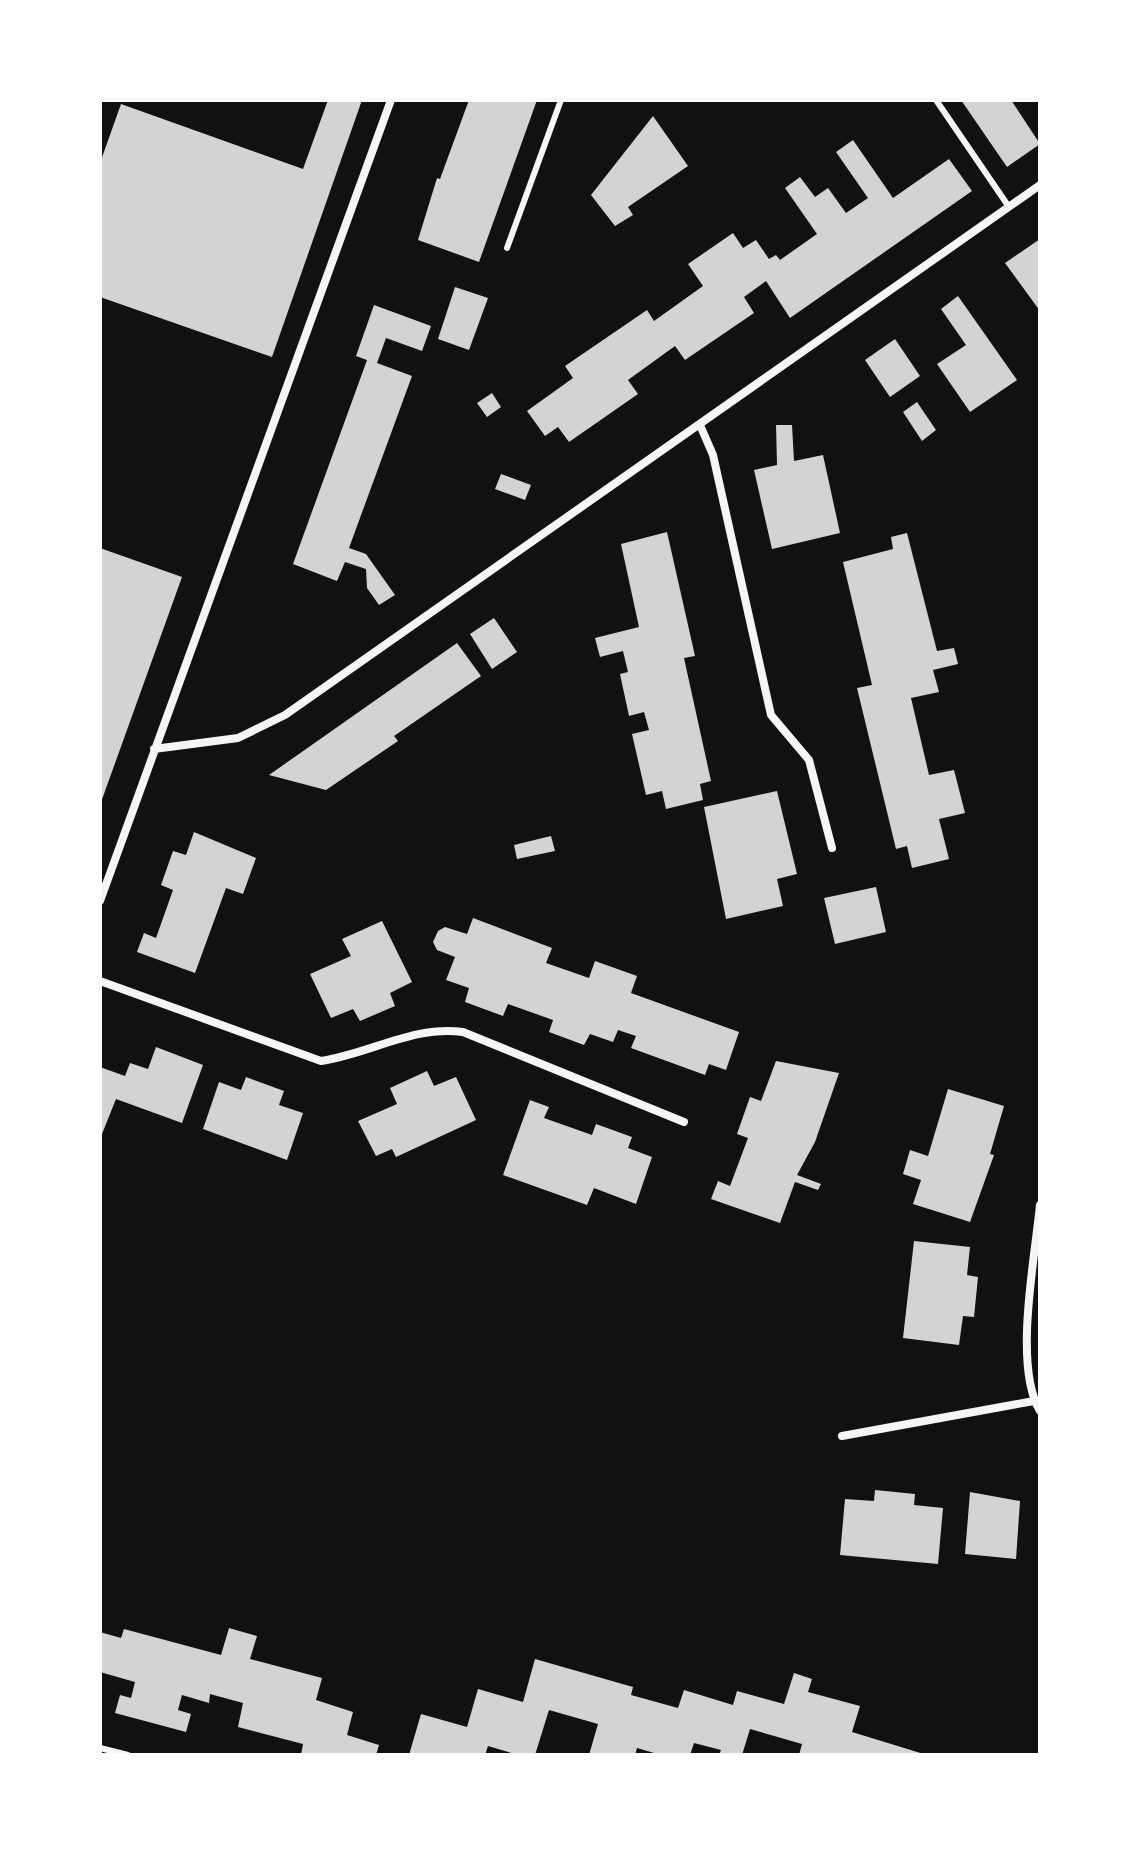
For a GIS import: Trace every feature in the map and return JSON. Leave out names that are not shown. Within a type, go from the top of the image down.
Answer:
[{"type":"street","points":[[100,901],[391,100]]},
{"type":"street","points":[[154,749],[238,738],[285,715],[1040,185]]},
{"type":"street","points":[[700,425],[713,455],[771,715],[809,760],[832,848]]},
{"type":"street","points":[[100,981],[321,1061],[359,1054],[434,1030],[463,1032],[684,1122]]},
{"type":"street","points":[[1040,1205],[1027,1356],[1034,1401],[1040,1411]]},
{"type":"street","points":[[842,1436],[1034,1401]]},
{"type":"lane","points":[[507,248],[561,100]]},
{"type":"lane","points":[[936,100],[1009,207]]},
{"type":"lane","points":[[100,1748],[128,1755]]},
{"type":"building","points":[[328,100],[362,100],[272,357],[100,297],[100,163],[121,104],[303,169]]},
{"type":"building","points":[[469,100],[537,100],[479,262],[418,240],[437,178],[440,179]]},
{"type":"building","points":[[961,100],[1011,100],[1040,144],[1007,167]]},
{"type":"building","points":[[653,116],[688,166],[628,207],[633,215],[615,226],[591,195]]},
{"type":"building","points":[[853,140],[893,198],[949,159],[972,191],[790,318],[766,281],[744,297],[754,313],[685,360],[675,346],[628,380],[638,394],[569,442],[558,427],[545,436],[527,411],[573,378],[565,366],[647,310],[654,321],[703,286],[688,264],[733,233],[743,248],[756,240],[769,259],[776,255],[780,260],[817,234],[785,188],[800,177],[815,197],[828,188],[846,213],[868,198],[836,152]]},
{"type":"building","points":[[1040,239],[1040,311],[1005,263]]},
{"type":"building","points":[[455,287],[488,298],[469,350],[438,339]]},
{"type":"building","points":[[958,296],[1017,380],[970,412],[937,364],[966,345],[941,309]]},
{"type":"building","points":[[374,305],[431,326],[422,351],[386,338],[377,363],[412,376],[349,548],[366,554],[395,595],[379,605],[367,588],[366,569],[345,562],[337,581],[293,564],[367,360],[356,356]]},
{"type":"building","points":[[895,339],[920,376],[890,397],[865,360]]},
{"type":"building","points":[[492,393],[501,407],[487,417],[477,403]]},
{"type":"building","points":[[917,402],[936,430],[922,441],[903,412]]},
{"type":"building","points":[[776,425],[792,425],[794,461],[823,455],[840,533],[772,549],[754,470],[777,465]]},
{"type":"building","points":[[501,474],[531,485],[525,500],[495,489]]},
{"type":"building","points":[[667,532],[695,656],[684,658],[711,781],[700,784],[703,800],[666,809],[662,791],[646,795],[632,734],[649,730],[644,712],[629,716],[620,674],[628,672],[623,651],[600,657],[595,638],[639,627],[621,544]]},
{"type":"building","points":[[907,533],[937,651],[954,648],[958,664],[933,670],[939,692],[911,698],[929,775],[954,770],[965,813],[939,819],[949,859],[912,868],[907,846],[896,849],[857,688],[872,685],[843,562],[893,549],[891,537]]},
{"type":"building","points":[[100,548],[182,577],[100,805]]},
{"type":"building","points":[[494,618],[517,652],[492,669],[470,634]]},
{"type":"building","points":[[457,643],[481,676],[394,736],[398,741],[326,790],[269,775]]},
{"type":"building","points":[[777,791],[797,874],[777,879],[783,906],[726,919],[704,807]]},
{"type":"building","points":[[194,832],[256,858],[243,894],[226,888],[195,973],[137,952],[144,933],[156,938],[173,890],[161,885],[173,851],[186,855]]},
{"type":"building","points":[[551,836],[555,851],[517,859],[514,845]]},
{"type":"building","points":[[876,887],[886,932],[835,944],[824,898]]},
{"type":"building","points":[[473,918],[552,948],[546,963],[589,978],[595,961],[637,976],[631,993],[739,1032],[726,1070],[709,1064],[705,1075],[631,1048],[636,1036],[618,1030],[613,1042],[590,1034],[584,1045],[549,1032],[553,1020],[508,1004],[503,1016],[465,1002],[469,988],[446,980],[455,957],[437,950],[433,942],[438,931],[445,927],[467,934]]},
{"type":"building","points":[[382,921],[412,982],[390,993],[395,1006],[360,1021],[353,1009],[331,1018],[310,974],[351,956],[342,939]]},
{"type":"building","points":[[156,1047],[203,1065],[182,1123],[116,1099],[100,1139],[100,1067],[125,1076],[130,1063],[148,1069]]},
{"type":"building","points":[[776,1061],[839,1073],[815,1142],[797,1175],[821,1184],[818,1190],[795,1182],[780,1223],[711,1199],[718,1181],[730,1186],[748,1138],[737,1134],[750,1097],[761,1101]]},
{"type":"building","points":[[427,1071],[434,1086],[456,1077],[476,1120],[396,1157],[392,1149],[376,1156],[358,1121],[397,1104],[390,1088]]},
{"type":"building","points":[[246,1077],[284,1091],[279,1105],[303,1113],[287,1160],[203,1129],[219,1082],[241,1090]]},
{"type":"building","points":[[948,1089],[1004,1106],[990,1154],[994,1155],[970,1222],[913,1204],[921,1180],[903,1174],[910,1150],[928,1156]]},
{"type":"building","points":[[530,1100],[549,1107],[544,1118],[592,1135],[596,1124],[632,1137],[628,1148],[652,1157],[636,1204],[594,1188],[587,1205],[503,1175]]},
{"type":"building","points":[[914,1241],[970,1247],[967,1275],[978,1277],[974,1317],[963,1316],[959,1345],[903,1338]]},
{"type":"building","points":[[875,1490],[915,1494],[914,1505],[943,1508],[938,1564],[840,1555],[845,1499],[874,1501]]},
{"type":"building","points":[[970,1492],[1020,1501],[1016,1559],[965,1554]]},
{"type":"building","points":[[229,1628],[257,1636],[250,1659],[322,1678],[316,1700],[353,1712],[347,1735],[379,1745],[376,1755],[301,1755],[303,1744],[238,1727],[243,1703],[210,1694],[209,1703],[182,1695],[178,1710],[191,1714],[186,1732],[115,1713],[120,1695],[131,1698],[135,1682],[100,1672],[100,1632],[121,1638],[124,1629],[221,1655]]},
{"type":"building","points":[[535,1659],[633,1687],[631,1695],[678,1708],[684,1690],[733,1705],[737,1691],[784,1704],[794,1673],[812,1679],[808,1692],[860,1706],[852,1732],[927,1755],[799,1755],[802,1744],[750,1729],[742,1755],[719,1755],[721,1750],[694,1743],[690,1755],[661,1755],[637,1748],[635,1755],[589,1755],[598,1724],[549,1710],[535,1755],[518,1755],[488,1746],[485,1755],[409,1755],[421,1714],[467,1727],[478,1689],[523,1702]]}]
